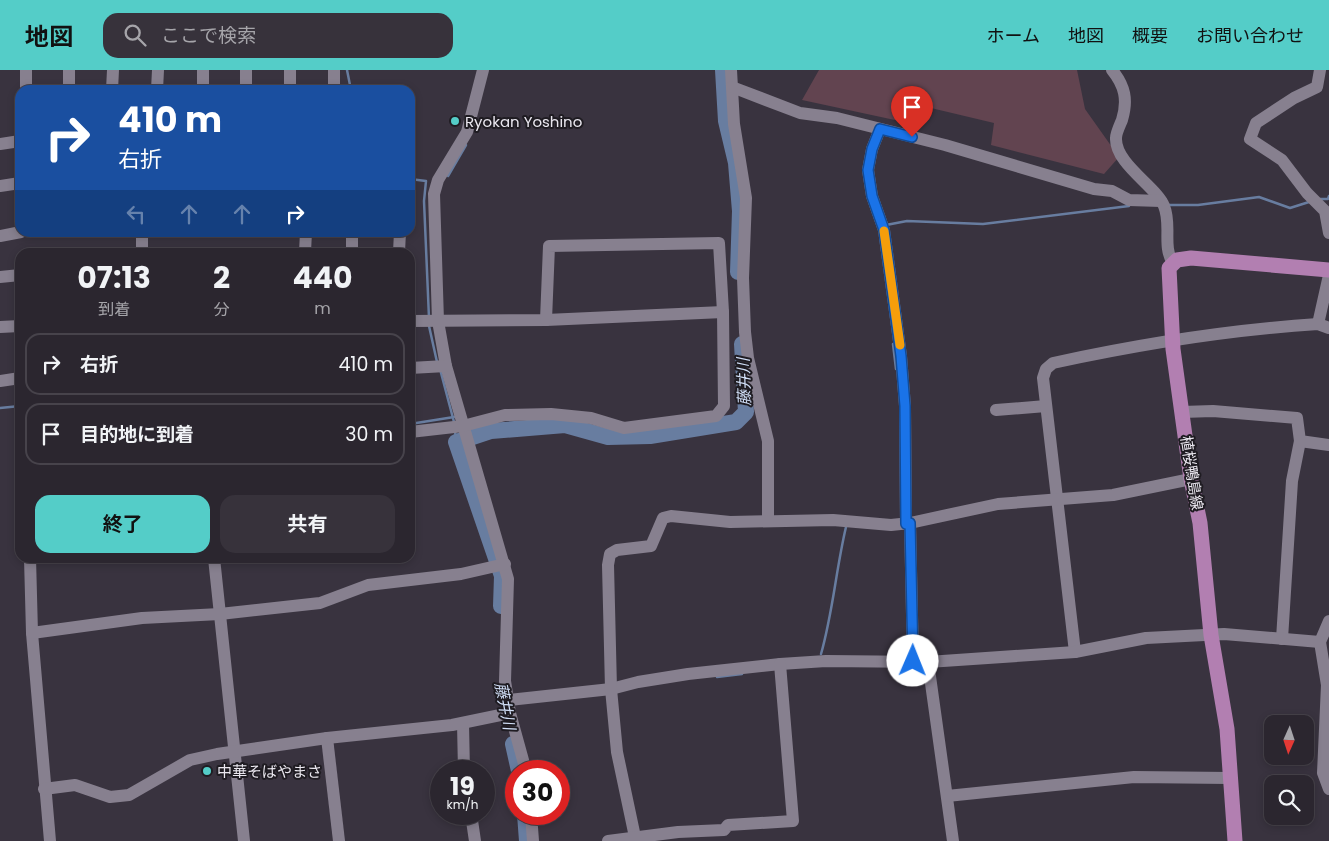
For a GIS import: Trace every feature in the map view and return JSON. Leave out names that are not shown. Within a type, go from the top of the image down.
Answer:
[{"type":"main road","points":[[1173,263],[1177,260],[1191,258],[1329,270]]},
{"type":"main road","name":"植桜鴨島線","points":[[1173,263],[1169,268],[1173,342],[1191,479],[1200,523],[1211,635],[1227,729],[1235,841]]},
{"type":"street","points":[[26,70],[26,85]]},
{"type":"street","points":[[69,70],[69,85]]},
{"type":"street","points":[[112,85],[113,70]]},
{"type":"street","points":[[158,70],[158,85]]},
{"type":"street","points":[[203,70],[203,85]]},
{"type":"street","points":[[246,70],[246,85]]},
{"type":"street","points":[[290,70],[290,85]]},
{"type":"street","points":[[334,70],[334,85]]},
{"type":"street","points":[[483,70],[467,132],[438,180],[434,194],[432,321],[501,565],[508,579],[507,710],[523,760]]},
{"type":"street","points":[[731,70],[734,124],[746,198],[743,278],[745,332],[748,358],[768,441],[768,521]]},
{"type":"street","points":[[1112,70],[1122,82],[1125,100],[1125,110],[1116,139],[1118,148],[1124,161],[1162,203],[1167,255],[1173,263]]},
{"type":"street","points":[[1320,70],[1317,86],[1294,98],[1256,123],[1250,139],[1282,160],[1307,193],[1325,211],[1329,233]]},
{"type":"street","points":[[732,87],[800,113],[837,118],[945,145],[1094,189],[1112,191],[1129,200],[1162,203]]},
{"type":"street","points":[[880,129],[872,149],[868,170],[872,196],[883,228],[902,373],[913,661]]},
{"type":"street","points":[[0,144],[15,142]]},
{"type":"street","points":[[0,186],[15,184]]},
{"type":"street","points":[[0,236],[15,233]]},
{"type":"street","points":[[415,431],[463,426],[505,415],[551,414],[591,418],[624,428],[716,416],[724,406],[723,312],[719,244],[549,246],[546,320]]},
{"type":"street","points":[[1076,652],[1043,378],[1046,369],[1053,363],[1114,350],[1270,327],[1324,326],[1329,275]]},
{"type":"street","points":[[0,277],[15,276]]},
{"type":"street","points":[[415,320],[546,320],[723,312]]},
{"type":"street","points":[[0,327],[15,326]]},
{"type":"street","points":[[415,368],[446,366]]},
{"type":"street","points":[[0,381],[15,379]]},
{"type":"street","points":[[996,410],[1046,406]]},
{"type":"street","points":[[1182,412],[1212,411],[1297,418],[1300,441],[1292,481],[1282,639]]},
{"type":"street","points":[[1300,441],[1329,445]]},
{"type":"street","points":[[635,838],[617,752],[611,691],[608,566],[610,554],[617,550],[651,546],[663,518],[671,516],[730,522],[833,520],[855,524],[908,523],[998,504],[1058,501],[1113,495],[1191,479]]},
{"type":"street","points":[[30,563],[32,633],[50,841]]},
{"type":"street","points":[[215,563],[244,841]]},
{"type":"street","points":[[32,633],[142,618],[220,614],[320,603],[368,585],[460,574],[501,565]]},
{"type":"street","points":[[1329,621],[1320,642],[1327,686],[1323,773],[1329,789]]},
{"type":"street","points":[[44,789],[75,785],[110,798],[129,795],[190,760],[327,738],[463,723],[507,710],[611,691],[638,682],[688,674],[780,667],[913,661],[928,662],[1076,652],[1146,638],[1235,634],[1320,642]]},
{"type":"street","points":[[928,662],[952,841]]},
{"type":"street","points":[[608,841],[635,838],[725,835],[728,825],[793,821],[780,667]]},
{"type":"street","points":[[463,723],[464,760]]},
{"type":"street","points":[[327,738],[339,841]]},
{"type":"street","points":[[946,796],[1134,777],[1230,778]]},
{"type":"street","points":[[473,825],[475,841]]},
{"type":"street","points":[[532,825],[533,841]]},
{"type":"shaded area","points":[[819,70],[1077,70],[1085,109],[1119,157],[1104,174],[991,145],[994,123],[931,108],[918,125],[802,100]]},
{"type":"waterway","points":[[347,70],[350,85]]},
{"type":"waterway","name":"藤井川","points":[[723,70],[726,121],[736,163],[740,211],[738,272]]},
{"type":"waterway","points":[[448,176],[466,145]]},
{"type":"waterway","points":[[415,180],[426,181],[424,201],[429,318]]},
{"type":"waterway","points":[[1320,199],[1328,199],[1329,196]]},
{"type":"waterway","points":[[1167,205],[1198,205],[1259,197],[1290,208],[1309,202]]},
{"type":"waterway","points":[[886,225],[907,221],[983,224],[1129,206]]},
{"type":"waterway","points":[[429,326],[437,362]]},
{"type":"waterway","name":"藤井川","points":[[470,438],[491,431],[565,425],[608,437],[650,436],[736,422],[746,412],[742,344]]},
{"type":"waterway","points":[[893,344],[896,369]]},
{"type":"waterway","points":[[440,369],[454,422]]},
{"type":"waterway","points":[[0,408],[15,406]]},
{"type":"waterway","points":[[415,423],[454,417]]},
{"type":"waterway","points":[[455,430],[456,442]]},
{"type":"waterway","name":"藤井川","points":[[462,440],[456,442],[502,576],[501,606]]},
{"type":"waterway","points":[[821,654],[829,622],[846,527]]},
{"type":"waterway","points":[[717,677],[742,674]]},
{"type":"waterway","name":"藤井川","points":[[513,744],[517,760]]},
{"type":"waterway","name":"藤井川","points":[[526,825],[527,841]]},
{"type":"slow traffic","points":[[884,231],[900,345]]},
{"type":"place","name":"Ryokan Yoshino","points":[[455,121]]},
{"type":"place","name":"中華そばやまさ","points":[[207,771]]},
{"type":"route","points":[[912,137],[880,129],[872,149],[868,170],[872,196],[884,230],[901,356],[905,406],[906,524],[910,523],[914,619],[913,661]]}]
